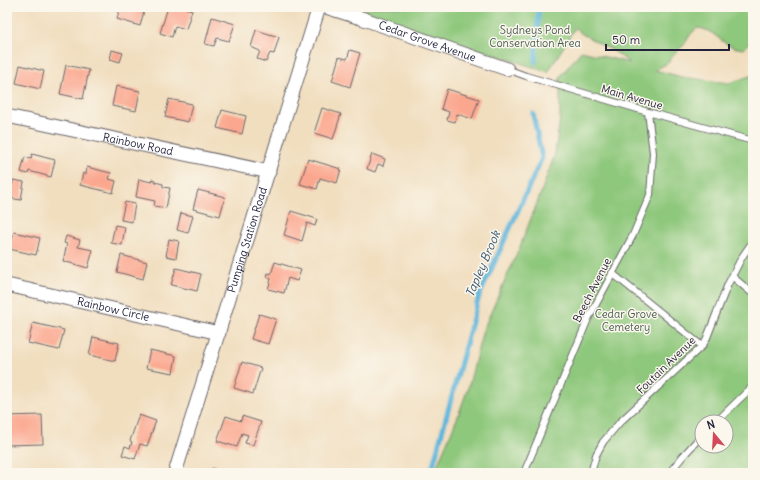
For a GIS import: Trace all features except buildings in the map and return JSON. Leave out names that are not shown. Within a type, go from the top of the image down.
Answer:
[{"type":"street","name":"Pumping Station Road","points":[[175,473],[319,7]]},
{"type":"street","name":"Cedar Grove Avenue","points":[[326,7],[507,69]]},
{"type":"street","name":"Rainbow Road","points":[[7,116],[269,172]]},
{"type":"street","name":"Rainbow Circle","points":[[7,285],[219,333]]},
{"type":"lane","name":"Main Avenue","points":[[507,69],[526,76],[753,142]]},
{"type":"lane","name":"Beech Avenue","points":[[524,473],[588,319],[633,235],[650,195],[653,153],[648,112]]},
{"type":"lane","name":"Foutain Avenue","points":[[591,473],[596,455],[603,442],[620,422],[702,346],[706,340],[728,284],[742,257],[753,241]]},
{"type":"lane","points":[[612,273],[702,346]]},
{"type":"lane","points":[[732,277],[753,294]]},
{"type":"lane","points":[[724,414],[753,386]]},
{"type":"lane","points":[[669,473],[694,444]]},
{"type":"green space","name":"Cedar Grove Cemetery","points":[[348,7],[753,7],[753,40],[743,49],[732,47],[707,30],[697,28],[668,63],[655,70],[682,77],[729,83],[753,75],[753,473],[434,473],[458,416],[469,385],[483,330],[519,249],[555,154],[560,118],[560,77],[581,51],[630,63],[615,52],[582,34],[575,28],[548,72]]},
{"type":"waterway","name":"Tapley Brook","points":[[535,62],[539,7]]},
{"type":"waterway","name":"Tapley Brook","points":[[431,473],[479,296],[542,158],[533,114]]},
{"type":"park label","name":"Sydneys Pond Conservation Area","points":[[535,36]]}]
